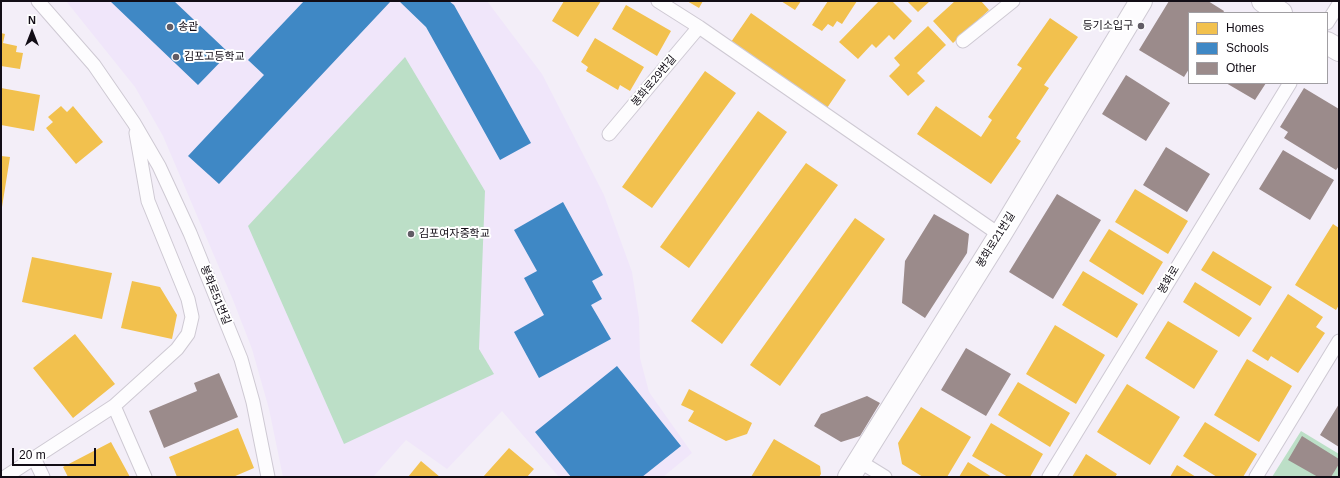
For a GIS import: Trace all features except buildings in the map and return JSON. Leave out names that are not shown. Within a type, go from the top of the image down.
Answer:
[{"type":"street","name":"봉화로21번길","points":[[854,469],[1000,235],[1141,1]]},
{"type":"street","points":[[1263,1],[1280,12]]},
{"type":"street","points":[[1328,43],[1339,50]]},
{"type":"lane","name":"봉화로51번길","points":[[38,1],[94,65],[134,123],[159,166],[190,233],[241,359],[253,402],[268,477]]},
{"type":"lane","points":[[658,1],[699,27],[1000,235]]},
{"type":"lane","points":[[963,41],[1012,1]]},
{"type":"lane","points":[[1328,21],[1339,4]]},
{"type":"lane","name":"봉화로29번길","points":[[610,134],[699,27]]},
{"type":"lane","name":"봉화로","points":[[1049,477],[1289,84]]},
{"type":"lane","name":"봉화로51번길","points":[[5,477],[114,406],[178,349],[188,334],[192,317],[188,299],[148,201],[134,123]]},
{"type":"lane","points":[[1256,477],[1339,341]]},
{"type":"lane","points":[[114,406],[145,477]]},
{"type":"lane","points":[[34,458],[42,477]]},
{"type":"lane","points":[[854,469],[885,477]]},
{"type":"shaded area","name":"김포여자중학교","points":[[66,1],[487,1],[542,74],[604,195],[632,272],[639,318],[640,358],[649,392],[692,453],[663,477],[559,477],[502,411],[447,469],[406,440],[373,477],[283,477],[269,409],[252,349],[233,300],[163,136],[135,87]]},
{"type":"green space","points":[[405,57],[485,191],[479,349],[494,374],[344,444],[248,226]]},
{"type":"green space","points":[[1301,431],[1339,454],[1339,477],[1272,477]]},
{"type":"place","name":"등기소입구","points":[[1141,26]]},
{"type":"place","name":"송관","points":[[170,27]]},
{"type":"place","name":"김포고등학교","points":[[176,57]]},
{"type":"place","name":"김포여자중학교","points":[[411,234]]}]
